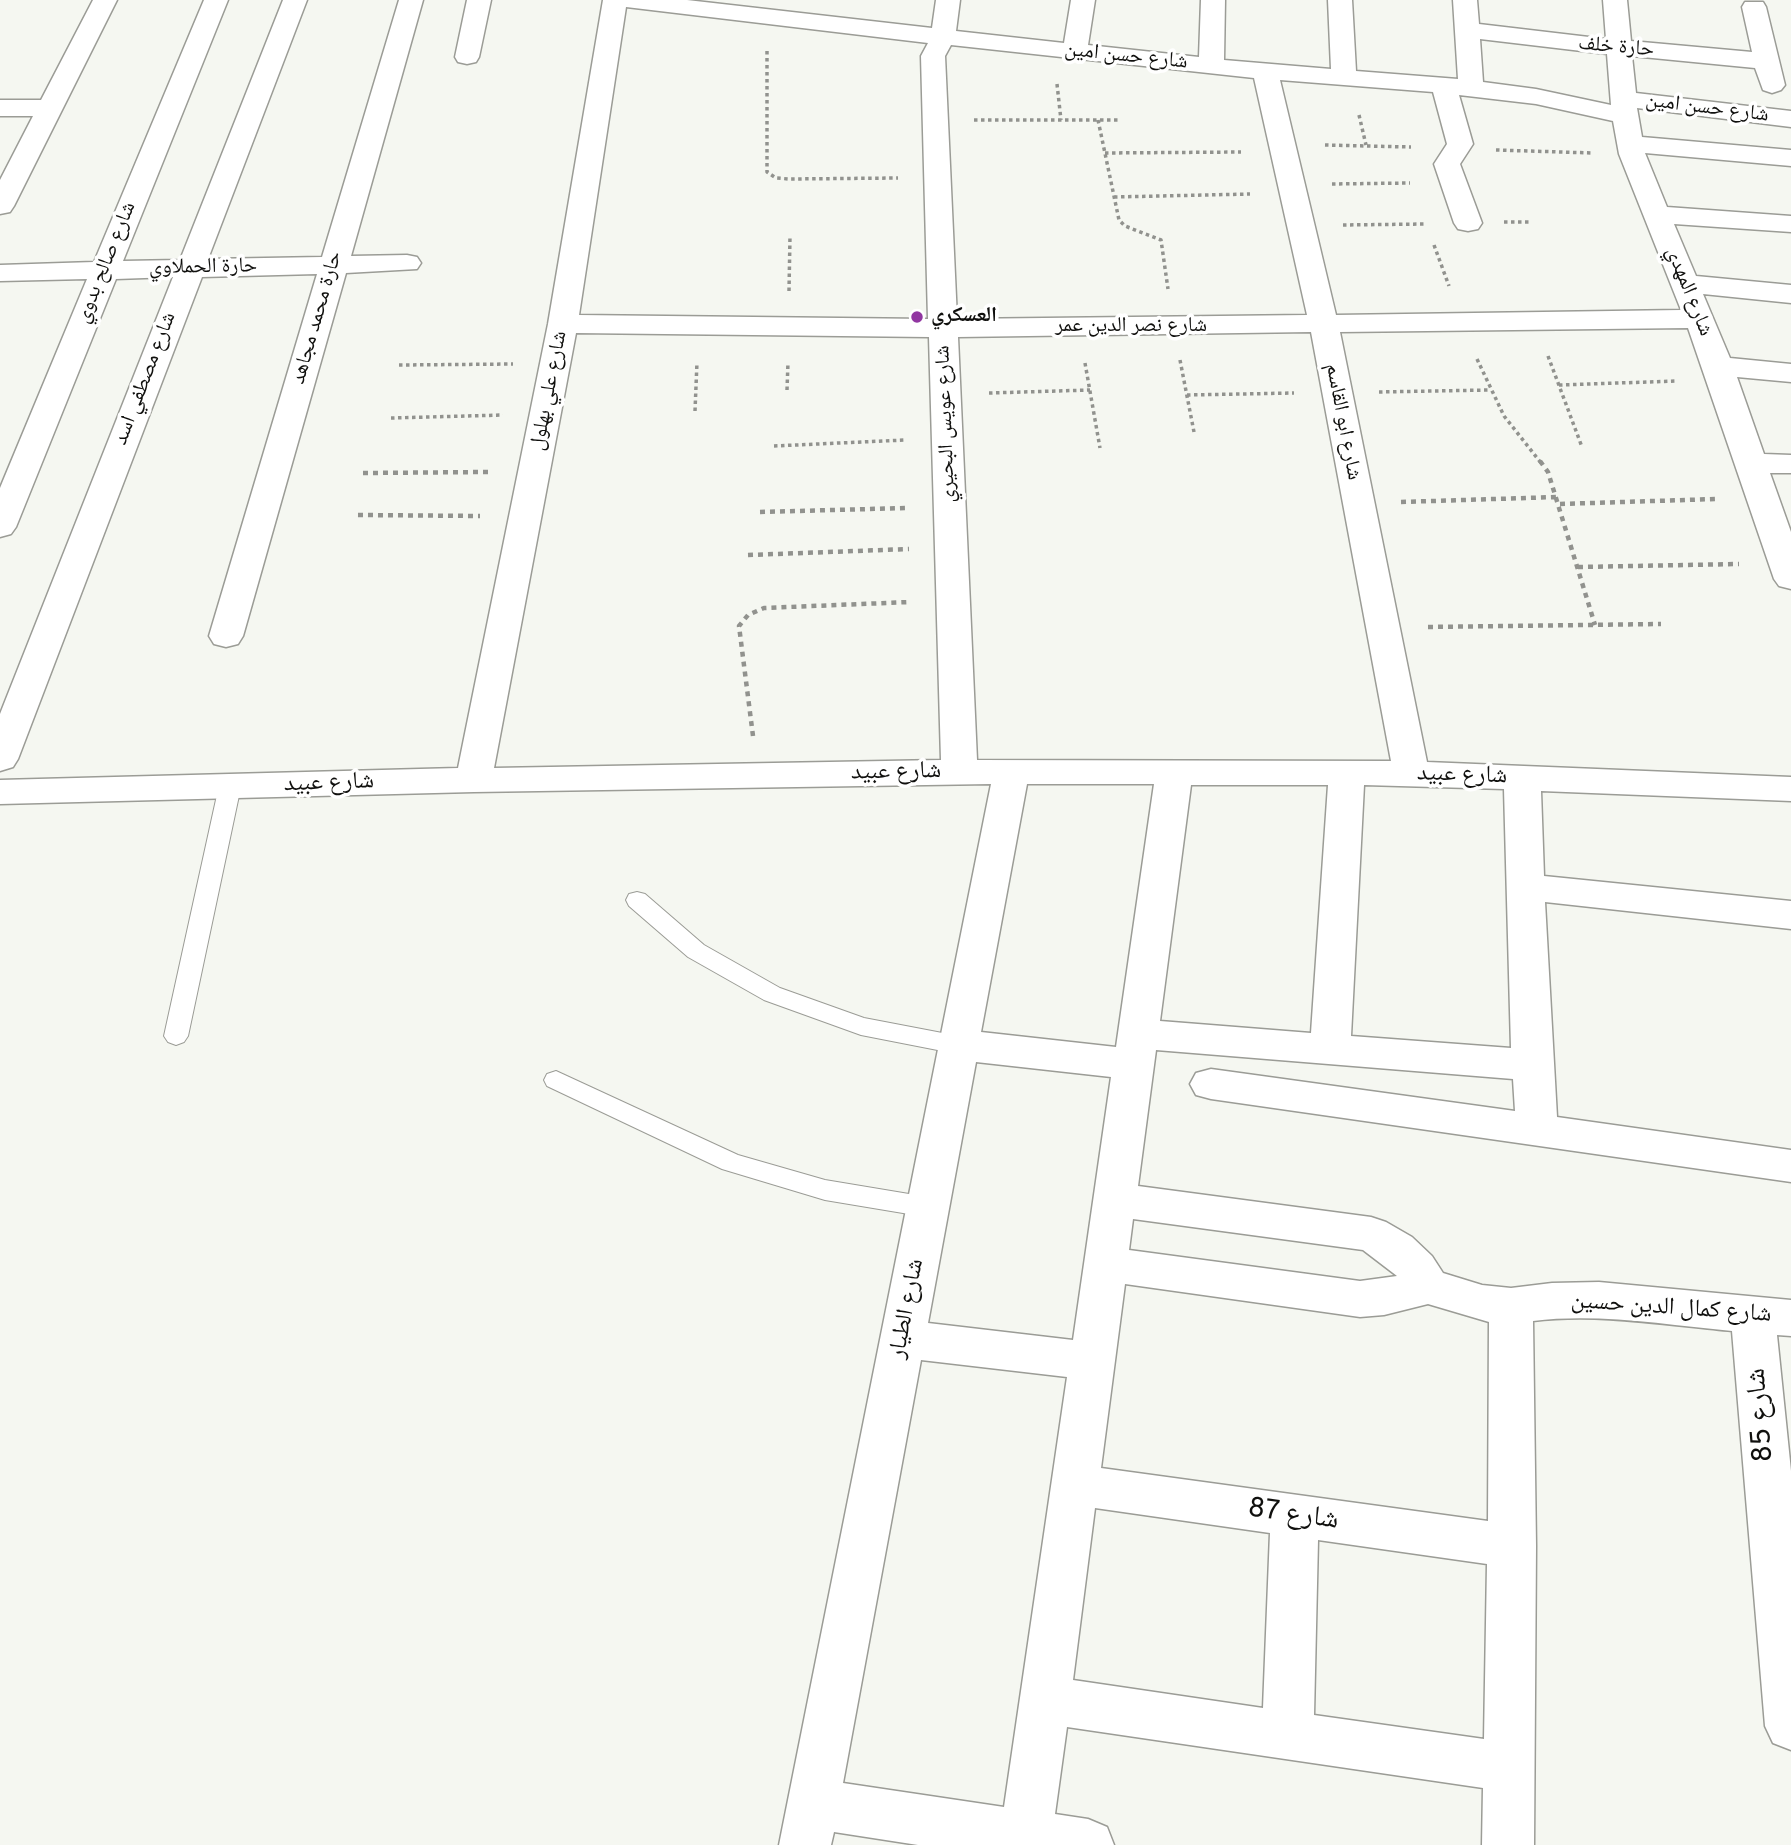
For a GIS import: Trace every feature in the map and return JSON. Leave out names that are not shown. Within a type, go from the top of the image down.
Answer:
[{"type":"street","points":[[0,206],[105,0]]},
{"type":"street","name":"شارع صالح بدوي","points":[[0,527],[216,0]]},
{"type":"street","name":"شارع مصطفي اسد","points":[[0,759],[295,0]]},
{"type":"street","name":"حارة محمد مجاهد","points":[[226,636],[411,0]]},
{"type":"street","points":[[467,57],[479,0]]},
{"type":"street","name":"شارع علي بهلول","points":[[474,780],[564,324],[615,0]]},
{"type":"street","name":"شارع حسن امين","points":[[625,0],[706,5],[767,16],[820,11],[943,37],[1265,72],[1471,88],[1625,108],[1785,118]]},
{"type":"street","name":"شارع عويس البحيري","points":[[948,0],[943,37],[933,56],[959,772]]},
{"type":"street","points":[[1075,51],[1083,0]]},
{"type":"street","points":[[1211,66],[1213,0]]},
{"type":"street","points":[[1340,0],[1344,78]]},
{"type":"street","points":[[1465,0],[1471,88]]},
{"type":"street","name":"شارع المهدي","points":[[1615,0],[1631,149],[1721,373],[1751,463],[1775,513],[1789,574]]},
{"type":"street","points":[[1754,7],[1775,67],[1785,118]]},
{"type":"street","name":"حارة خلف","points":[[1467,30],[1775,67]]},
{"type":"street","name":"شارع ابو القاسم","points":[[1265,72],[1324,326],[1411,773]]},
{"type":"street","points":[[1444,86],[1459,149],[1448,159],[1447,164],[1468,223]]},
{"type":"street","points":[[0,108],[52,108]]},
{"type":"street","points":[[1631,149],[1791,158]]},
{"type":"street","points":[[1656,214],[1791,224]]},
{"type":"street","name":"حارة الحملاوي","points":[[0,273],[407,263]]},
{"type":"street","points":[[1684,283],[1791,294]]},
{"type":"street","name":"شارع نصر الدين عمر","points":[[564,324],[944,328],[1699,320]]},
{"type":"street","points":[[1721,373],[1791,373]]},
{"type":"street","points":[[1751,463],[1791,464]]},
{"type":"street","name":"شارع عبيد","points":[[0,792],[474,780],[959,772],[1411,773],[1791,789]]},
{"type":"street","name":"شارع الطيار","points":[[809,1824],[1010,772]]},
{"type":"street","points":[[1026,1836],[1174,773]]},
{"type":"street","points":[[1330,1049],[1347,773]]},
{"type":"street","points":[[1522,778],[1532,1065],[1537,1130]]},
{"type":"street","points":[[1526,887],[1791,915]]},
{"type":"street","points":[[958,1045],[1330,1049],[1532,1065]]},
{"type":"street","points":[[1210,1084],[1791,1166]]},
{"type":"street","points":[[1106,1264],[1360,1299],[1407,1293],[1428,1286],[1416,1264],[1396,1247],[1371,1234],[1115,1200]]},
{"type":"street","name":"شارع كمال الدين حسين","points":[[1428,1286],[1473,1301],[1511,1306],[1552,1301],[1599,1300],[1772,1316]]},
{"type":"street","points":[[1508,1845],[1512,1546],[1511,1306]]},
{"type":"street","name":"شارع 85","points":[[1772,1316],[1791,1726]]},
{"type":"street","points":[[902,1339],[1092,1361]]},
{"type":"street","name":"شارع 87","points":[[1075,1486],[1512,1546]]},
{"type":"street","points":[[1288,1735],[1295,1516]]},
{"type":"street","points":[[1045,1700],[1508,1767]]},
{"type":"street","points":[[809,1824],[1026,1836],[1088,1845]]},
{"type":"lane","points":[[176,1036],[230,786]]},
{"type":"lane","points":[[637,900],[696,951],[772,994],[860,1026],[958,1045]]},
{"type":"lane","points":[[556,1080],[731,1162],[825,1190],[927,1207]]},
{"type":"path","points":[[767,16],[767,172],[776,178],[789,179],[937,177]]},
{"type":"path","points":[[935,120],[1120,120]]},
{"type":"path","points":[[1098,120],[1119,219],[1125,226],[1161,240],[1173,327],[1194,432]]},
{"type":"path","points":[[1105,153],[1283,148],[1631,149]]},
{"type":"path","points":[[1114,197],[1453,183]]},
{"type":"path","points":[[1301,226],[1531,222]]},
{"type":"path","points":[[1426,224],[1463,324],[1504,416],[1548,472],[1595,625]]},
{"type":"path","points":[[1536,322],[1583,447]]},
{"type":"path","points":[[695,411],[699,326]]},
{"type":"path","points":[[1079,327],[1100,448]]},
{"type":"path","points":[[399,365],[556,363]]},
{"type":"path","points":[[1559,385],[1721,373]]},
{"type":"path","points":[[946,395],[1090,390]]},
{"type":"path","points":[[391,418],[546,414]]},
{"type":"path","points":[[774,446],[948,438]]},
{"type":"path","points":[[363,473],[535,472]]},
{"type":"path","points":[[1358,503],[1557,497]]},
{"type":"path","points":[[1560,504],[1775,513]]},
{"type":"path","points":[[760,512],[950,506]]},
{"type":"path","points":[[358,515],[526,517]]},
{"type":"path","points":[[748,555],[951,547]]},
{"type":"path","points":[[1578,568],[1789,574]]},
{"type":"path","points":[[758,775],[739,626],[748,615],[764,608],[953,601]]},
{"type":"path","points":[[1382,627],[1661,624]]},
{"type":"place","name":"العسكري","points":[[917,317]]}]
